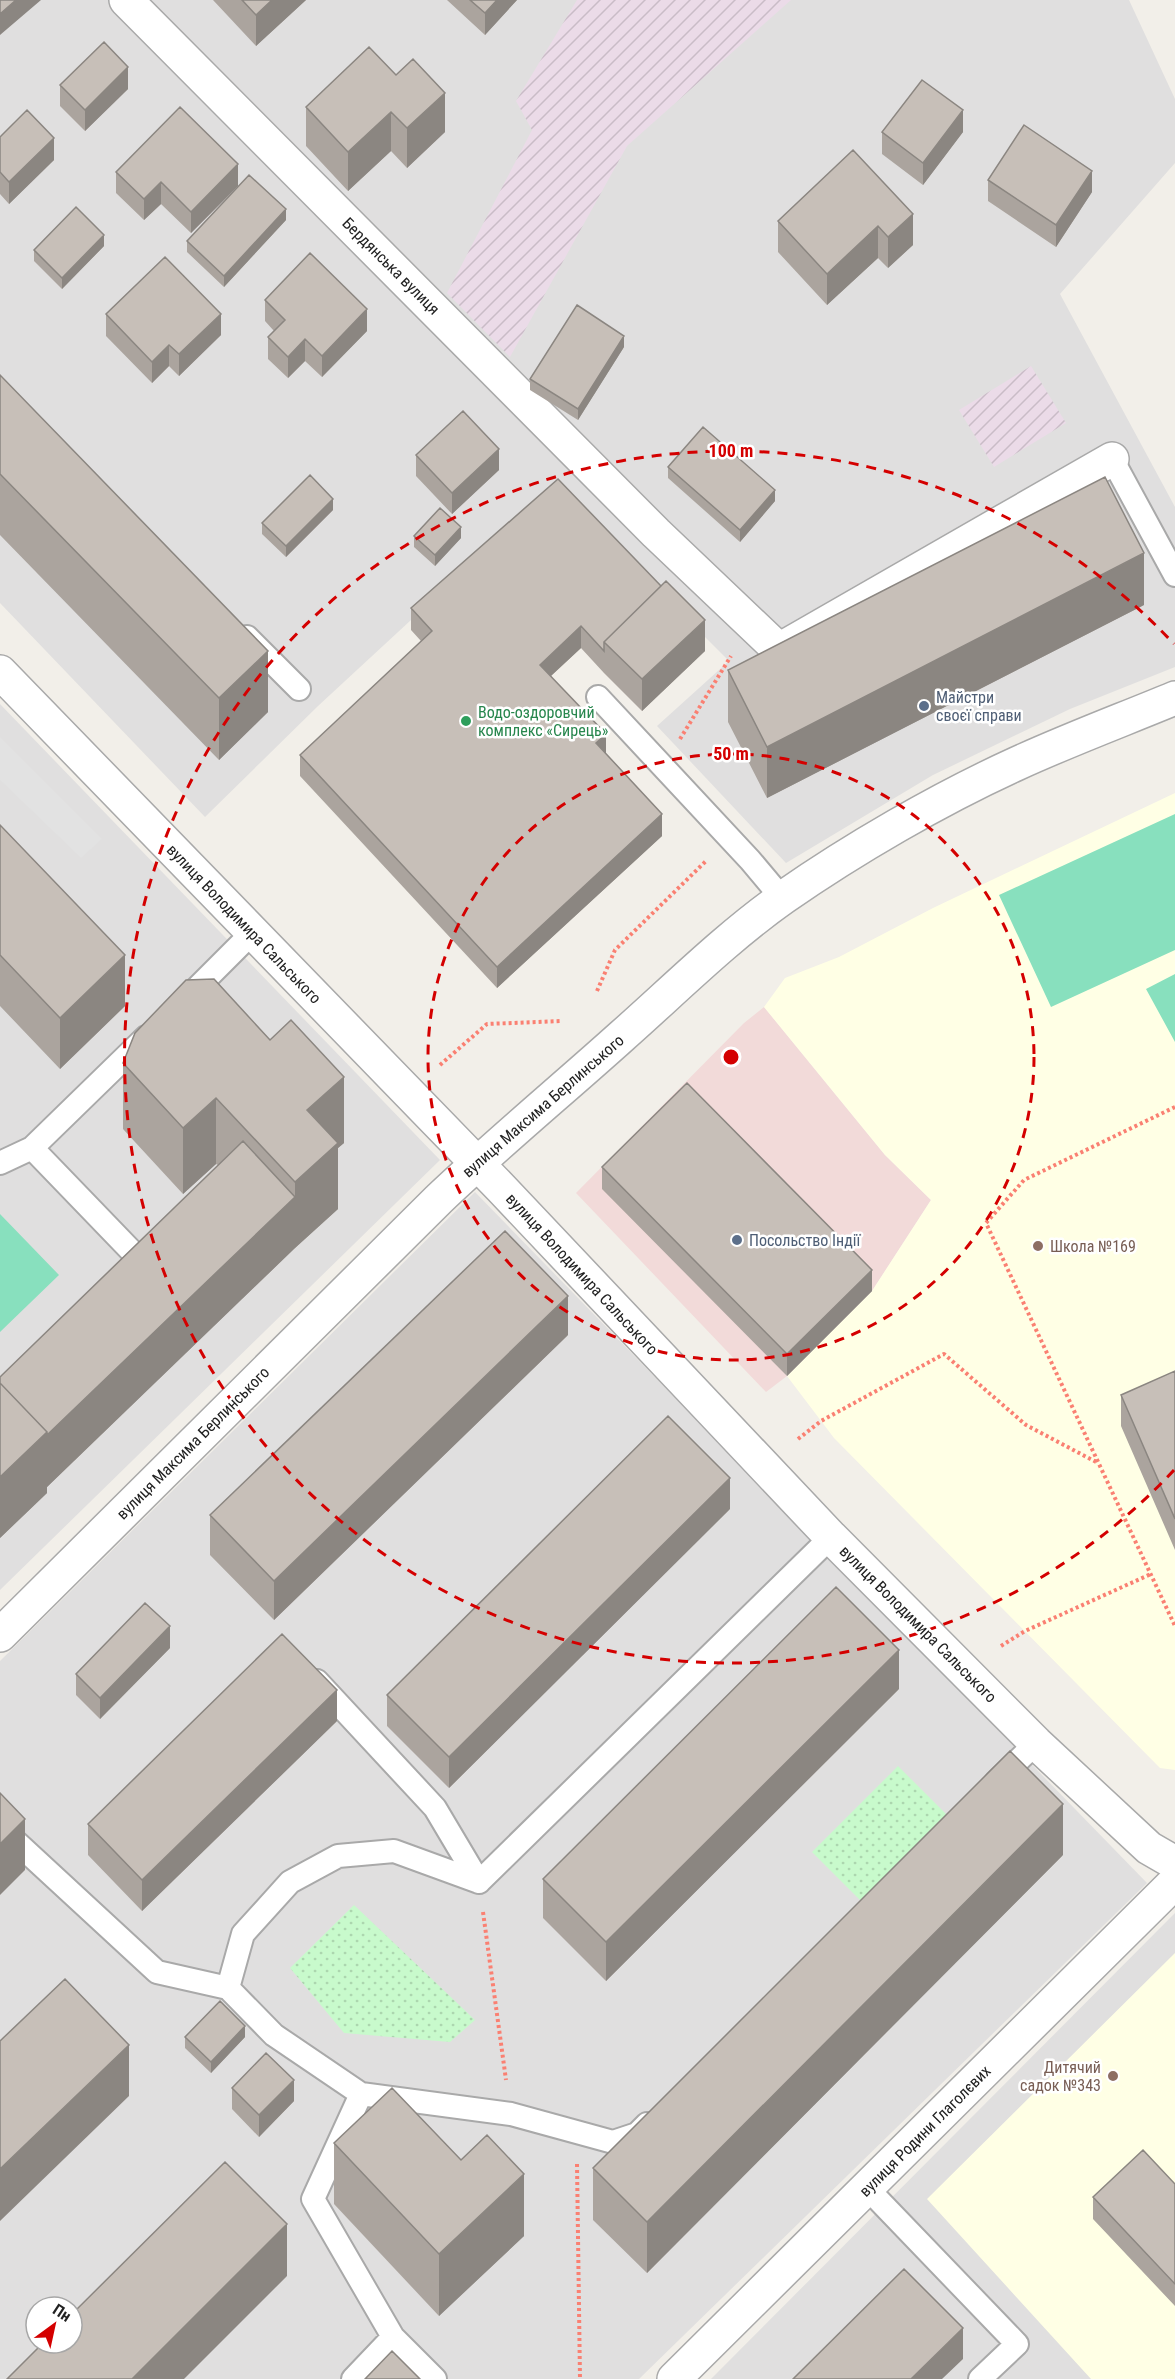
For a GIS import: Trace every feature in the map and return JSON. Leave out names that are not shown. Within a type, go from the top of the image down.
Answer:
[{"type":"street","name":"Бердянська вулиця","points":[[126,0],[656,533],[779,650],[1112,459]]},
{"type":"street","name":"вулиця Володимира Сальського","points":[[0,672],[477,1163],[831,1537],[1036,1743],[1149,1848],[1175,1863]]},
{"type":"street","name":"вулиця Максима Берлинського","points":[[0,1635],[477,1163],[713,955],[782,898],[834,864],[931,808],[1015,764],[1175,698]]},
{"type":"street","name":"вулиця Родини Глаголєвих","points":[[674,2379],[1175,1882]]},
{"type":"lane","points":[[1112,459],[1175,575]]},
{"type":"lane","points":[[231,622],[299,689]]},
{"type":"lane","points":[[598,697],[782,898]]},
{"type":"lane","points":[[0,1163],[32,1148],[252,933]]},
{"type":"lane","points":[[32,1148],[140,1260]]},
{"type":"lane","points":[[479,1882],[831,1537]]},
{"type":"lane","points":[[299,1661],[435,1808],[479,1882]]},
{"type":"lane","points":[[980,1797],[1036,1743]]},
{"type":"lane","points":[[0,1827],[157,1972],[228,1988],[274,2035],[361,2094],[510,2114],[613,2142],[637,2134],[662,2110]]},
{"type":"lane","points":[[228,1988],[243,1934],[290,1882],[339,1856],[394,1851],[479,1882]]},
{"type":"lane","points":[[361,2094],[313,2199],[393,2337],[435,2379]]},
{"type":"lane","points":[[867,2188],[1017,2344],[980,2379]]},
{"type":"lane","points":[[353,2379],[393,2337]]},
{"type":"path","points":[[662,768],[751,623]]},
{"type":"path","points":[[597,991],[615,950],[730,839]]},
{"type":"path","points":[[440,1065],[487,1024],[562,1022]]},
{"type":"path","points":[[1175,1107],[1024,1180],[986,1223],[1175,1626]]},
{"type":"path","points":[[798,1439],[821,1421],[944,1354],[1026,1425],[1099,1464]]},
{"type":"path","points":[[1001,1646],[1025,1631],[1151,1574]]},
{"type":"path","points":[[479,1882],[510,2114]]},
{"type":"path","points":[[576,2132],[580,2379]]},
{"type":"shaded area","points":[[0,0],[1129,0],[1175,99],[1175,163],[1060,294],[1175,507],[1175,667],[1070,709],[933,775],[786,863],[657,726],[729,661],[555,487],[318,706],[205,817],[0,603]]},
{"type":"shaded area","points":[[577,0],[791,0],[627,146],[510,357],[447,293],[532,130],[516,101]]},
{"type":"shaded area","points":[[1031,366],[1066,423],[994,467],[959,410]]},
{"type":"shaded area","points":[[0,704],[440,1160],[0,1590]]},
{"type":"shaded area","points":[[0,737],[102,839],[81,858],[0,780]]},
{"type":"shaded area","name":"Школа №169","points":[[1175,793],[1175,1770],[1160,1768],[834,1438],[787,1376],[872,1291],[931,1200],[885,1155],[764,1007],[785,978],[839,957],[933,908]]},
{"type":"shaded area","points":[[764,1007],[885,1155],[931,1200],[872,1291],[787,1376],[766,1392],[576,1193],[744,1023]]},
{"type":"shaded area","points":[[475,1192],[1147,1883],[639,2379],[0,2379],[0,1661]]},
{"type":"shaded area","points":[[1175,1913],[1175,2379],[711,2379]]},
{"type":"shaded area","name":"Дитячий садок №343","points":[[1175,1953],[1175,2379],[1091,2379],[927,2199]]},
{"type":"green space","points":[[1175,814],[1175,950],[1051,1007],[999,895]]},
{"type":"green space","points":[[1175,974],[1175,1042],[1146,989]]},
{"type":"green space","points":[[0,1214],[59,1275],[0,1332]]},
{"type":"green space","points":[[898,1766],[947,1815],[861,1901],[812,1852]]},
{"type":"green space","points":[[354,1905],[475,2020],[450,2042],[344,2033],[290,1968]]},
{"type":"building","points":[[0,0],[16,0],[0,14]]},
{"type":"building","points":[[242,0],[272,0],[256,15]]},
{"type":"building","points":[[470,0],[497,0],[485,13]]},
{"type":"building","points":[[104,42],[128,67],[85,110],[60,85]]},
{"type":"building","points":[[369,47],[396,75],[413,59],[445,93],[407,128],[391,112],[348,152],[306,107]]},
{"type":"building","points":[[922,80],[963,110],[923,163],[882,132]]},
{"type":"building","points":[[180,107],[238,164],[191,212],[161,182],[144,199],[116,172]]},
{"type":"building","points":[[27,110],[54,138],[9,182],[0,172],[0,137]]},
{"type":"building","points":[[1024,125],[1092,171],[1056,225],[988,180]]},
{"type":"building","points":[[853,150],[913,214],[888,237],[878,226],[827,274],[778,221]]},
{"type":"building","points":[[249,175],[286,209],[224,276],[187,241]]},
{"type":"building","points":[[76,207],[104,235],[62,278],[34,250]]},
{"type":"building","points":[[310,253],[367,309],[322,356],[305,339],[288,357],[268,337],[285,320],[265,300]]},
{"type":"building","points":[[165,257],[221,314],[179,354],[169,345],[152,362],[106,314]]},
{"type":"building","points":[[577,305],[624,336],[578,409],[530,379]]},
{"type":"building","points":[[0,375],[268,651],[219,698],[0,474]]},
{"type":"building","points":[[463,411],[499,449],[452,493],[416,455]]},
{"type":"building","points":[[703,427],[775,490],[740,530],[668,467]]},
{"type":"building","points":[[310,475],[333,499],[286,546],[262,523]]},
{"type":"building","points":[[1105,477],[1144,553],[767,747],[728,670]]},
{"type":"building","name":"Водо-оздоровчий комплекс «Сирець»","points":[[558,479],[661,586],[604,642],[604,651],[581,626],[540,665],[606,734],[596,743],[662,814],[497,967],[300,755],[432,631],[411,608]]},
{"type":"building","points":[[440,508],[461,527],[435,555],[414,536]]},
{"type":"building","points":[[666,581],[705,620],[642,679],[604,642]]},
{"type":"building","points":[[0,825],[125,955],[60,1018],[0,955]]},
{"type":"building","points":[[214,979],[270,1040],[291,1020],[344,1077],[307,1110],[338,1143],[295,1182],[216,1098],[183,1128],[123,1063],[135,1033],[186,980]]},
{"type":"building","name":"Посольство Індії","points":[[687,1083],[872,1270],[787,1354],[602,1167]]},
{"type":"building","points":[[243,1141],[295,1197],[47,1435],[47,1432],[0,1383],[0,1377]]},
{"type":"building","points":[[505,1231],[568,1296],[274,1581],[210,1515]]},
{"type":"building","points":[[1175,1371],[1175,1519],[1121,1395]]},
{"type":"building","points":[[0,1383],[47,1432],[0,1477]]},
{"type":"building","points":[[668,1416],[730,1478],[449,1757],[387,1695]]},
{"type":"building","points":[[836,1587],[899,1650],[606,1942],[543,1879]]},
{"type":"building","points":[[145,1603],[170,1626],[100,1698],[76,1674]]},
{"type":"building","points":[[282,1634],[337,1690],[142,1880],[88,1824]]},
{"type":"building","points":[[1010,1751],[1063,1804],[647,2222],[593,2168]]},
{"type":"building","points":[[0,1793],[25,1819],[0,1844]]},
{"type":"building","points":[[65,1979],[129,2045],[0,2169],[0,2041]]},
{"type":"building","points":[[220,2001],[245,2026],[211,2062],[185,2037]]},
{"type":"building","points":[[266,2053],[294,2080],[259,2115],[232,2088]]},
{"type":"building","points":[[392,2088],[461,2160],[487,2135],[524,2174],[439,2254],[334,2143]]},
{"type":"building","points":[[1143,2150],[1175,2184],[1175,2284],[1093,2197]]},
{"type":"building","points":[[225,2162],[287,2224],[132,2379],[7,2379],[31,2355],[84,2355],[84,2302]]},
{"type":"building","points":[[904,2269],[963,2328],[911,2379],[793,2379]]},
{"type":"building","points":[[392,2351],[420,2379],[365,2379]]},
{"type":"place","name":"Майстри своєї справи","points":[[924,706]]},
{"type":"place","name":"Водо-оздоровчий комплекс «Сирець»","points":[[466,721]]},
{"type":"place","name":"Посольство Індії","points":[[737,1240]]},
{"type":"place","name":"Школа №169","points":[[1038,1246]]},
{"type":"place","name":"Дитячий садок №343","points":[[1113,2076]]}]
